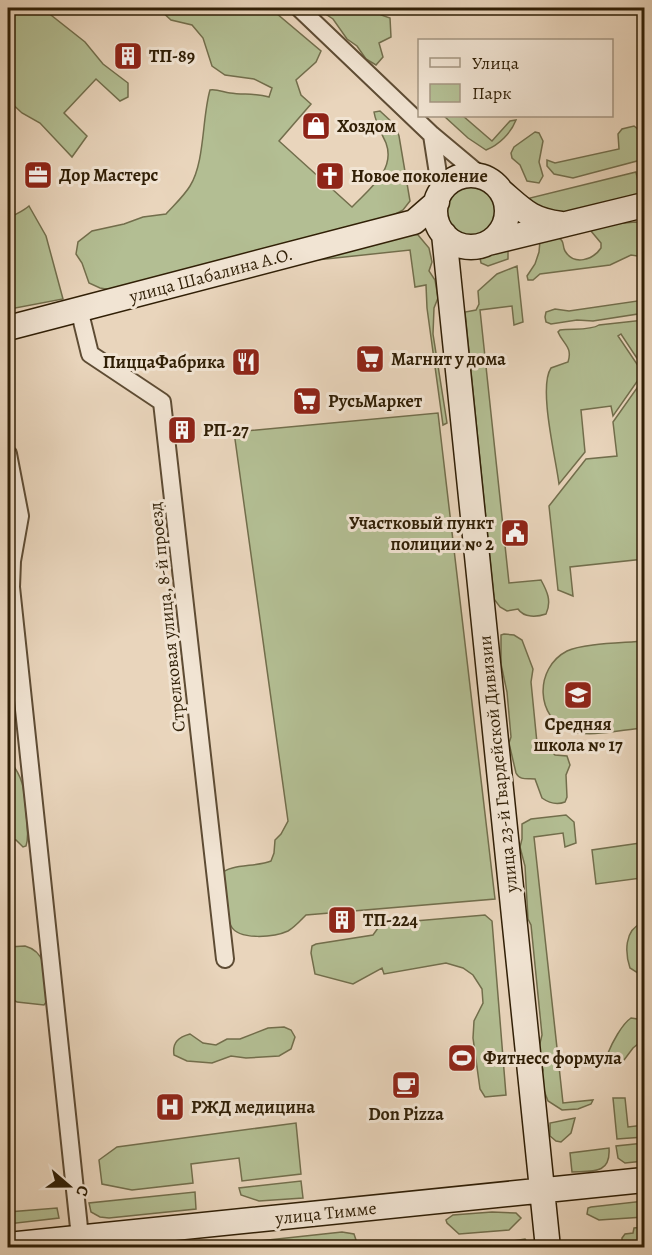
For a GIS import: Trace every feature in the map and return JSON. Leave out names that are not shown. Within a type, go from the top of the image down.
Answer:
[{"type":"street","points":[[299,8],[432,135],[527,214],[537,219],[564,224]]},
{"type":"street","points":[[432,135],[439,197],[436,216],[442,232]]},
{"type":"street","points":[[481,176],[471,175],[454,180],[414,222],[442,232],[455,243],[479,245],[645,205]]},
{"type":"street","points":[[448,280],[479,245],[500,233],[507,218],[507,202],[502,192]]},
{"type":"street","name":"улица Шабалина А.О.","points":[[11,322],[79,309],[414,222]]},
{"type":"street","name":"улица 23-й Гвардейской Дивизии","points":[[442,232],[548,1248]]},
{"type":"street","name":"Стрелковая улица, 8-й проезд","points":[[79,309],[90,354],[162,402],[225,959]]},
{"type":"street","points":[[8,454],[20,516],[12,561],[11,587],[80,1238]]},
{"type":"street","name":"улица Тимме","points":[[8,1245],[645,1180]]},
{"type":"green space","points":[[21,8],[42,8],[85,42],[103,64],[128,83],[128,97],[120,101],[96,79],[64,113],[87,136],[72,157],[40,123],[22,113],[8,100],[8,24]]},
{"type":"green space","points":[[158,8],[270,8],[321,51],[316,62],[296,80],[301,95],[311,104],[279,141],[352,207],[373,186],[387,162],[386,143],[374,112],[380,111],[395,125],[399,136],[410,201],[403,210],[381,222],[112,290],[89,283],[76,254],[78,242],[92,231],[143,217],[166,214],[190,186],[201,152],[210,90],[269,97],[272,88],[254,79],[225,75],[212,66],[203,38],[192,25],[171,20]]},
{"type":"green space","points":[[320,8],[377,8],[381,15],[390,18],[391,37],[379,43],[383,57],[376,65],[366,59],[357,46],[347,39],[333,19]]},
{"type":"green space","points":[[445,117],[464,117],[492,141],[510,121],[516,120],[504,138],[486,150],[468,138]]},
{"type":"green space","points":[[634,126],[644,134],[644,156],[637,161],[573,178],[554,174],[547,166],[547,160],[555,163],[619,149],[618,134],[622,129]]},
{"type":"green space","points":[[535,132],[539,133],[543,141],[539,162],[543,176],[539,183],[527,181],[520,165],[512,158],[511,153],[514,147]]},
{"type":"green space","points":[[636,172],[640,191],[638,195],[567,215],[530,204],[530,198]]},
{"type":"green space","points":[[472,183],[482,185],[491,191],[497,200],[499,210],[497,220],[491,229],[482,235],[472,237],[462,235],[453,229],[447,220],[445,210],[447,200],[453,191],[462,185]]},
{"type":"green space","points":[[29,206],[46,236],[63,299],[10,309],[8,307],[8,219]]},
{"type":"green space","points":[[644,223],[644,257],[631,255],[610,265],[540,274],[533,280],[528,280],[527,276],[539,252],[540,241],[557,237],[562,241],[569,256],[583,260],[593,256],[601,248],[601,243],[591,231],[593,226]]},
{"type":"green space","points":[[414,234],[418,235],[429,248],[432,262],[429,271],[435,280],[438,298],[434,308],[433,334],[447,423],[443,425],[426,285],[415,287],[410,250],[298,262]]},
{"type":"green space","points":[[508,249],[508,259],[488,266],[481,263],[480,258],[486,252]]},
{"type":"green space","points":[[517,266],[523,322],[514,325],[512,306],[480,310],[509,583],[541,580],[547,592],[549,605],[546,614],[535,616],[524,614],[518,609],[507,611],[500,607],[494,599],[465,312],[476,310],[479,304],[478,291],[497,274]]},
{"type":"green space","points":[[644,300],[644,313],[593,321],[577,320],[551,324],[546,322],[545,317],[546,312],[555,309],[569,311]]},
{"type":"green space","points":[[644,320],[644,369],[621,334],[618,336],[643,373],[613,416],[611,406],[581,410],[585,452],[559,484],[546,391],[547,377],[551,368],[568,362],[568,349],[558,332]]},
{"type":"green space","points":[[644,378],[644,559],[570,567],[573,596],[558,590],[549,506],[586,459],[617,456],[613,422]]},
{"type":"green space","points":[[438,413],[495,899],[306,915],[293,928],[282,933],[266,936],[241,934],[231,926],[226,914],[221,874],[237,867],[271,861],[275,840],[288,821],[234,432]]},
{"type":"green space","points":[[501,635],[514,635],[522,640],[533,669],[531,682],[537,743],[546,746],[555,755],[567,756],[570,765],[566,775],[567,797],[565,802],[556,803],[545,800],[542,798],[535,779],[522,778],[516,773],[509,743],[511,737],[507,692],[501,664]]},
{"type":"green space","points":[[644,641],[644,728],[587,734],[571,731],[559,725],[545,705],[543,693],[544,681],[556,659],[567,651],[583,646]]},
{"type":"green space","points":[[8,759],[19,774],[24,789],[28,837],[26,846],[23,847],[16,840],[8,839]]},
{"type":"green space","points":[[566,815],[574,822],[576,843],[565,847],[563,833],[534,837],[563,1103],[593,1100],[591,1104],[578,1109],[562,1110],[548,1101],[540,1080],[543,1070],[538,1051],[542,1035],[531,925],[528,919],[525,866],[520,847],[522,824],[531,819]]},
{"type":"green space","points":[[640,843],[644,845],[644,891],[641,878],[596,884],[592,850]]},
{"type":"green space","points":[[485,915],[492,921],[506,1095],[485,1097],[480,1089],[473,1038],[474,1021],[483,1003],[482,989],[473,975],[463,968],[446,963],[384,974],[382,968],[353,984],[315,974],[311,953],[312,946],[316,944],[373,935],[383,921],[391,923]]},
{"type":"green space","points":[[644,924],[644,977],[630,968],[627,956],[629,936],[636,926]]},
{"type":"green space","points":[[25,946],[39,954],[45,968],[47,1001],[44,1005],[17,1002],[8,996],[8,947]]},
{"type":"green space","points":[[631,1018],[644,1020],[644,1039],[633,1048],[621,1064],[614,1065],[608,1053],[621,1029]]},
{"type":"green space","points":[[284,1027],[291,1030],[295,1037],[291,1049],[279,1056],[246,1058],[231,1056],[212,1063],[187,1061],[174,1055],[177,1041],[190,1034],[203,1043],[216,1045],[227,1039],[240,1039],[268,1028]]},
{"type":"green space","points":[[613,1098],[625,1098],[628,1127],[644,1125],[644,1137],[617,1139]]},
{"type":"green space","points":[[575,1118],[571,1133],[561,1142],[550,1136],[550,1123]]},
{"type":"green space","points":[[296,1123],[301,1174],[242,1181],[239,1158],[191,1164],[193,1183],[132,1190],[102,1184],[99,1160],[117,1147]]},
{"type":"green space","points":[[644,1143],[644,1161],[625,1163],[618,1158],[616,1146]]},
{"type":"green space","points":[[609,1148],[609,1157],[603,1167],[593,1171],[572,1172],[570,1153]]},
{"type":"green space","points":[[301,1181],[303,1198],[259,1201],[241,1195],[239,1188]]},
{"type":"green space","points":[[195,1192],[196,1209],[109,1218],[100,1217],[91,1212],[89,1203]]},
{"type":"green space","points":[[644,1201],[644,1217],[599,1220],[587,1214],[588,1208],[591,1207]]},
{"type":"green space","points":[[57,1208],[59,1218],[8,1224],[8,1212]]},
{"type":"green space","points":[[516,1213],[521,1218],[509,1230],[459,1234],[446,1220],[453,1215]]},
{"type":"green space","points":[[644,1227],[644,1247],[622,1247],[622,1238],[625,1234],[633,1233],[634,1228]]},
{"type":"green space","points":[[342,1232],[354,1234],[357,1243],[317,1248],[203,1247]]},
{"type":"green space","points":[[525,1239],[530,1247],[459,1247],[487,1245]]},
{"type":"place","name":"ТП-89","points":[[128,56]]},
{"type":"place","name":"Хоздом","points":[[316,126]]},
{"type":"place","name":"Дор Мастерс","points":[[38,175]]},
{"type":"place","name":"Новое поколение","points":[[330,176]]},
{"type":"place","name":"Магнит у дома","points":[[370,359]]},
{"type":"place","name":"ПиццаФабрика","points":[[246,362]]},
{"type":"place","name":"РусьМаркет","points":[[307,401]]},
{"type":"place","name":"РП-27","points":[[182,430]]},
{"type":"place","name":"Участковый пункт полиции № 2","points":[[515,533]]},
{"type":"place","name":"Средняя школа № 17","points":[[578,695]]},
{"type":"place","name":"ТП-224","points":[[342,920]]},
{"type":"place","name":"Фитнесс формула","points":[[462,1058]]},
{"type":"place","name":"Don Pizza","points":[[406,1085]]},
{"type":"place","name":"РЖД медицина","points":[[170,1107]]}]
